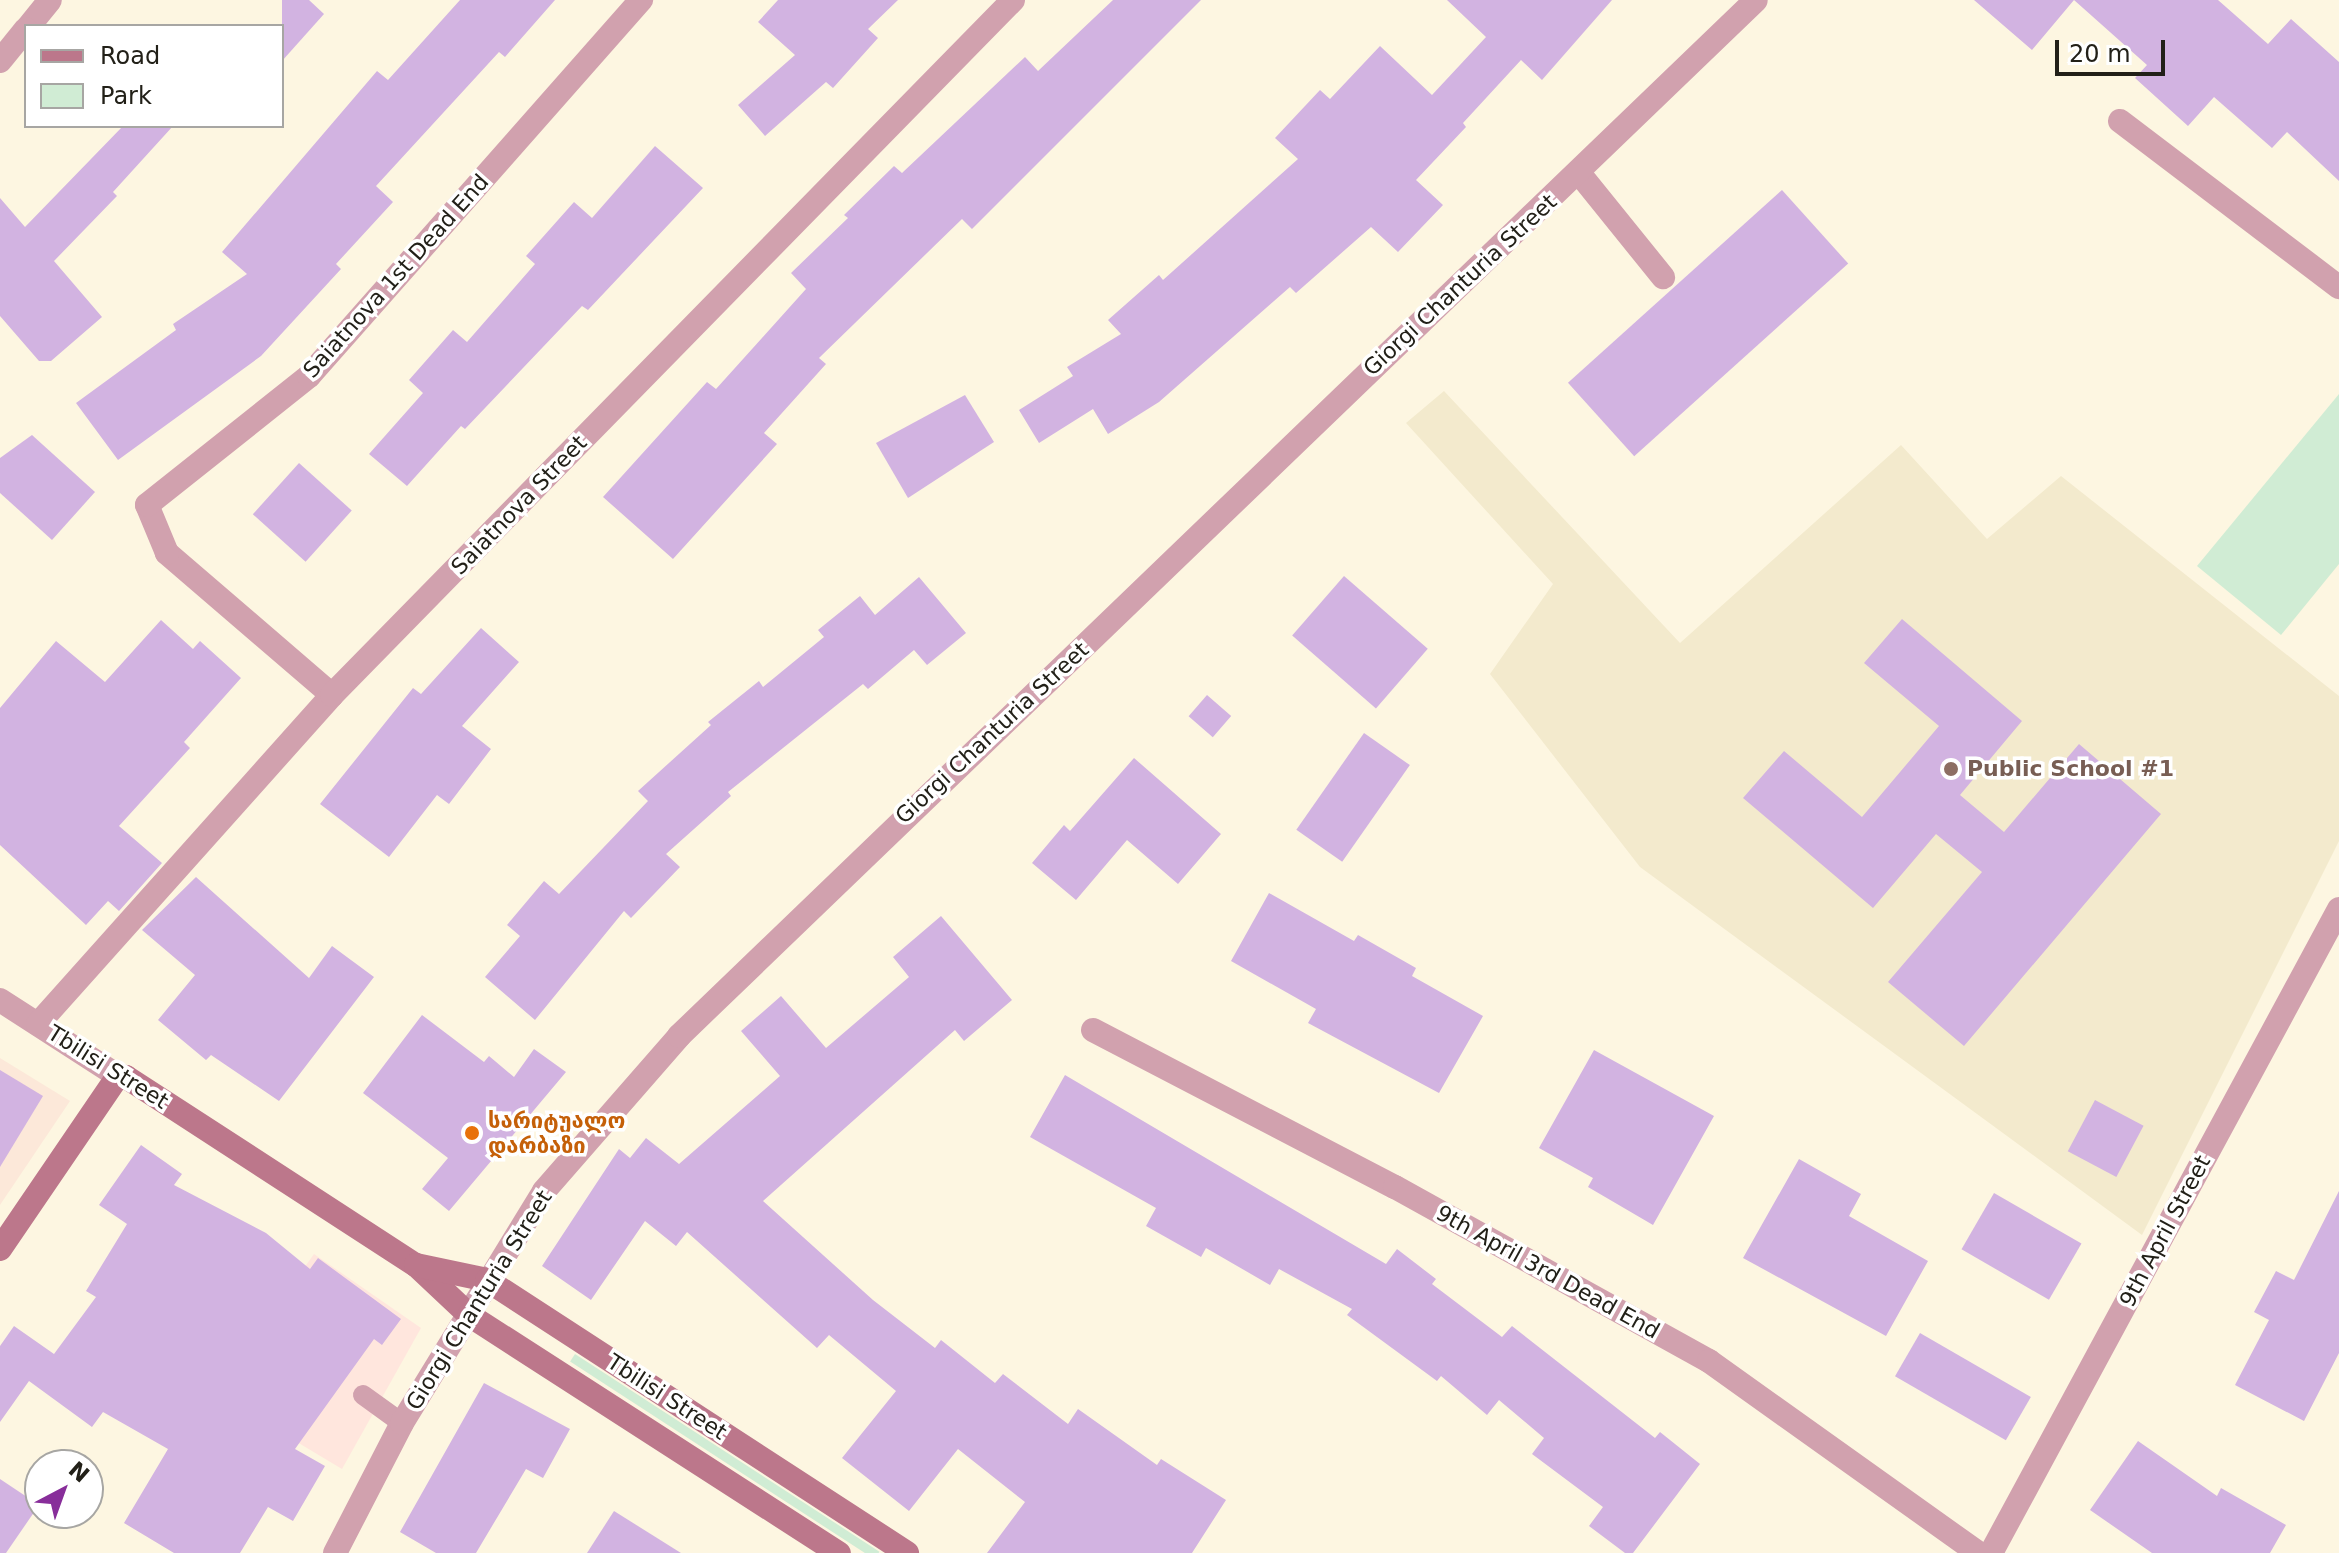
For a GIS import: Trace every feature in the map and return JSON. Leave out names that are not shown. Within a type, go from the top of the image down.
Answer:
[{"type":"street","points":[[30,24],[50,0]]},
{"type":"street","name":"Saiatnova 1st Dead End","points":[[332,695],[167,553],[147,505],[309,376],[641,0]]},
{"type":"street","name":"Saiatnova Street","points":[[38,1024],[332,695],[1013,0]]},
{"type":"street","name":"Giorgi Chanturia Street","points":[[335,1553],[402,1423],[544,1191],[679,1036],[1756,0]]},
{"type":"street","points":[[0,61],[24,32]]},
{"type":"street","points":[[2120,121],[2339,287]]},
{"type":"street","points":[[1579,173],[1663,277]]},
{"type":"street","name":"9th April Street","points":[[1991,1553],[2339,909]]},
{"type":"street","name":"Tbilisi Street","points":[[0,1000],[118,1076],[126,1077],[416,1265],[469,1315],[839,1553]]},
{"type":"street","name":"9th April 3rd Dead End","points":[[1093,1030],[1409,1194],[1709,1361],[1978,1553]]},
{"type":"street","points":[[0,1249],[118,1076]]},
{"type":"street","name":"Tbilisi Street","points":[[416,1265],[487,1280],[907,1553]]},
{"type":"lane","points":[[363,1395],[402,1423]]},
{"type":"shaded area","name":"Public School #1","points":[[1444,391],[1680,643],[1901,445],[1987,539],[2061,476],[2339,696],[2339,841],[2142,1235],[1640,867],[1490,674],[1553,584],[1406,423]]},
{"type":"shaded area","points":[[0,1058],[70,1101],[0,1205]]},
{"type":"shaded area","points":[[314,1254],[421,1328],[342,1469],[215,1393]]},
{"type":"green space","points":[[2339,394],[2339,564],[2281,635],[2197,566]]},
{"type":"green space","points":[[575,1354],[879,1552],[865,1553],[570,1362]]},
{"type":"building","points":[[282,0],[309,0],[324,14],[284,59]]},
{"type":"building","points":[[460,0],[555,0],[505,57],[499,52],[376,186],[393,202],[336,264],[341,269],[261,356],[118,460],[76,403],[176,330],[173,324],[247,274],[222,252],[377,71],[388,80]]},
{"type":"building","points":[[778,0],[898,0],[868,29],[878,38],[833,88],[826,82],[765,136],[738,105],[795,55],[758,22]]},
{"type":"building","points":[[1113,0],[1201,0],[972,229],[962,219],[819,358],[826,364],[764,433],[777,444],[673,559],[603,497],[707,382],[716,389],[806,289],[791,273],[848,218],[844,215],[894,166],[902,173],[1025,57],[1038,71]]},
{"type":"building","points":[[1447,0],[1612,0],[1542,80],[1521,60],[1463,123],[1466,127],[1416,180],[1443,205],[1398,252],[1371,227],[1296,293],[1290,287],[1159,402],[1108,434],[1093,409],[1039,443],[1019,410],[1073,376],[1067,367],[1121,334],[1108,320],[1159,275],[1163,280],[1298,159],[1275,138],[1320,90],[1330,99],[1380,46],[1432,95],[1486,37]]},
{"type":"building","points":[[1974,0],[2074,0],[2032,50]]},
{"type":"building","points":[[2074,0],[2218,0],[2268,44],[2291,19],[2339,62],[2339,181],[2287,132],[2272,148],[2214,97],[2188,126],[2135,78],[2147,65]]},
{"type":"building","points":[[121,128],[171,128],[113,192],[117,196],[54,261],[102,317],[51,361],[39,361],[0,316],[0,198],[25,227]]},
{"type":"building","points":[[655,146],[703,188],[588,310],[582,306],[465,429],[461,426],[407,486],[369,454],[423,393],[409,380],[453,330],[467,342],[535,264],[526,256],[574,202],[592,218]]},
{"type":"building","points":[[1782,190],[1848,264],[1634,456],[1568,383]]},
{"type":"building","points":[[965,395],[994,442],[908,498],[876,443]]},
{"type":"building","points":[[32,435],[95,492],[52,540],[0,493],[0,458]]},
{"type":"building","points":[[299,463],[352,511],[306,562],[253,514]]},
{"type":"building","points":[[1344,576],[1428,649],[1376,708],[1292,636]]},
{"type":"building","points":[[919,577],[966,633],[927,665],[914,650],[868,689],[863,684],[728,792],[731,796],[666,854],[680,867],[631,918],[624,911],[535,1020],[485,977],[520,936],[507,925],[544,881],[559,894],[648,801],[638,791],[711,725],[708,722],[759,681],[763,687],[824,637],[818,630],[860,596],[875,615]]},
{"type":"building","points":[[1902,619],[2022,721],[1960,795],[2004,832],[2079,744],[2161,814],[1964,1046],[1888,982],[1982,872],[1936,834],[1873,908],[1743,798],[1784,751],[1862,817],[1939,726],[1864,663]]},
{"type":"building","points":[[161,620],[193,649],[200,641],[241,678],[184,742],[190,748],[119,826],[162,863],[119,911],[108,901],[86,925],[0,845],[0,708],[56,641],[105,682]]},
{"type":"building","points":[[481,628],[519,662],[462,726],[491,749],[449,804],[437,795],[389,857],[320,804],[413,688],[421,694]]},
{"type":"building","points":[[1207,695],[1231,716],[1213,737],[1189,716]]},
{"type":"building","points":[[1364,733],[1410,765],[1342,862],[1296,830]]},
{"type":"building","points":[[1134,758],[1221,834],[1178,884],[1127,840],[1076,900],[1032,863],[1064,825],[1070,831]]},
{"type":"building","points":[[196,877],[309,978],[332,946],[374,977],[279,1101],[211,1055],[206,1060],[158,1020],[195,975],[142,930]]},
{"type":"building","points":[[1269,893],[1354,941],[1358,935],[1416,968],[1412,976],[1483,1016],[1439,1093],[1308,1023],[1316,1009],[1231,961]]},
{"type":"building","points":[[941,916],[1012,1000],[964,1041],[955,1030],[763,1201],[873,1300],[935,1348],[941,1340],[995,1383],[1003,1374],[1068,1424],[1078,1409],[1157,1465],[1161,1459],[1226,1500],[1192,1553],[987,1553],[1025,1502],[958,1449],[909,1511],[842,1458],[896,1391],[829,1335],[817,1348],[687,1232],[676,1246],[645,1221],[591,1300],[542,1266],[619,1149],[630,1158],[646,1138],[679,1164],[780,1076],[741,1031],[781,996],[826,1048],[909,977],[893,957]]},
{"type":"building","points":[[422,1015],[484,1062],[489,1056],[514,1077],[534,1049],[566,1072],[449,1211],[422,1189],[448,1158],[363,1093]]},
{"type":"building","points":[[1594,1050],[1714,1116],[1653,1225],[1588,1187],[1593,1178],[1539,1148]]},
{"type":"building","points":[[0,1070],[43,1096],[0,1167]]},
{"type":"building","points":[[1065,1075],[1386,1264],[1397,1249],[1436,1279],[1432,1284],[1502,1337],[1512,1326],[1655,1438],[1660,1432],[1700,1464],[1633,1553],[1625,1553],[1589,1526],[1603,1507],[1532,1454],[1544,1438],[1499,1400],[1487,1415],[1441,1376],[1437,1381],[1347,1315],[1352,1309],[1279,1269],[1270,1285],[1206,1248],[1201,1257],[1146,1226],[1156,1208],[1030,1137]]},
{"type":"building","points":[[2095,1100],[2144,1126],[2116,1177],[2068,1151]]},
{"type":"building","points":[[141,1145],[182,1174],[174,1185],[266,1233],[310,1269],[318,1258],[401,1319],[382,1345],[374,1339],[295,1449],[325,1466],[293,1521],[268,1507],[240,1553],[174,1553],[124,1523],[168,1449],[103,1412],[92,1427],[29,1381],[0,1422],[0,1346],[14,1326],[54,1354],[96,1297],[86,1291],[127,1224],[99,1205]]},
{"type":"building","points":[[1799,1159],[1861,1194],[1849,1216],[1928,1261],[1886,1336],[1743,1258]]},
{"type":"building","points":[[2339,1191],[2339,1353],[2304,1421],[2235,1385],[2269,1320],[2254,1312],[2276,1271],[2294,1280]]},
{"type":"building","points":[[1994,1193],[2081,1244],[2049,1300],[1962,1249]]},
{"type":"building","points":[[1920,1333],[2031,1397],[2006,1440],[1895,1376]]},
{"type":"building","points":[[484,1383],[570,1429],[543,1478],[526,1469],[476,1553],[436,1553],[400,1532]]},
{"type":"building","points":[[2138,1441],[2217,1496],[2221,1488],[2286,1525],[2270,1553],[2152,1553],[2090,1510]]},
{"type":"building","points":[[0,1479],[24,1495],[24,1527],[6,1553],[0,1553]]},
{"type":"building","points":[[614,1511],[681,1553],[587,1553]]},
{"type":"place","name":"Public School #1","points":[[1951,769]]},
{"type":"place","name":"სარიტუალო დარბაზი","points":[[472,1133]]}]
